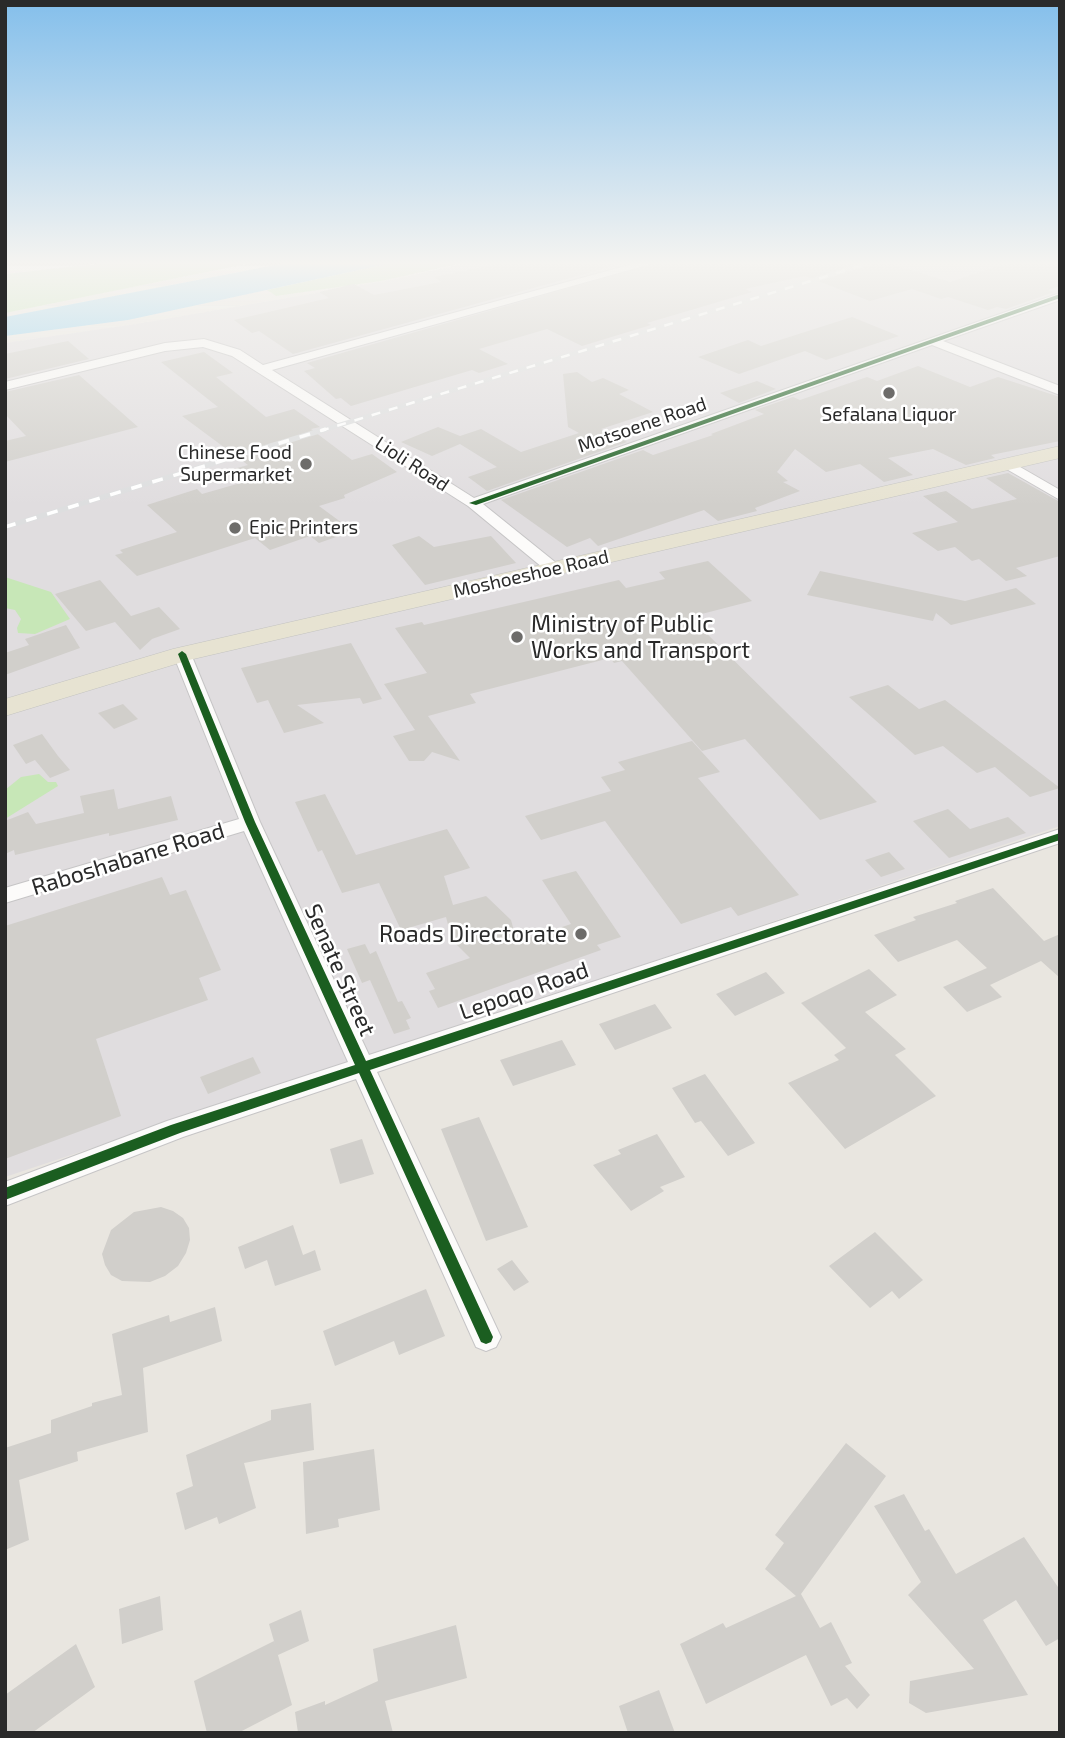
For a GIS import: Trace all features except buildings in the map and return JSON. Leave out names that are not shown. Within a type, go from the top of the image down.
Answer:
[{"type":"main road","name":"Moshoeshoe Road","points":[[5,708],[182,654],[1060,452]]},
{"type":"street","name":"Lioli Road","points":[[5,386],[165,347],[203,343]]},
{"type":"street","name":"Lioli Road","points":[[204,343],[236,354],[262,369],[473,503],[554,569]]},
{"type":"street","points":[[262,369],[357,343]]},
{"type":"street","name":"Motsoene Road","points":[[473,503],[927,343]]},
{"type":"street","points":[[938,343],[1060,391]]},
{"type":"street","points":[[1008,464],[1060,496]]},
{"type":"street","name":"Senate Street","points":[[182,654],[250,822],[486,1337]]},
{"type":"street","name":"Raboshabane Road","points":[[5,896],[250,822]]},
{"type":"street","name":"Lepoqo Road","points":[[5,1194],[176,1129],[1060,836]]},
{"type":"shaded area","points":[[5,343],[1060,343],[1060,826],[5,1177]]},
{"type":"green space","points":[[5,577],[51,592],[70,619],[35,634],[18,633],[21,619],[15,610],[5,608]]},
{"type":"green space","points":[[39,774],[48,782],[56,782],[58,786],[5,819],[5,790],[21,777]]},
{"type":"railway","points":[[320,431],[608,343]]},
{"type":"railway","points":[[5,527],[326,429]]},
{"type":"cycle path","points":[[473,503],[926,343]]},
{"type":"cycle path","points":[[182,654],[250,822],[486,1337]]},
{"type":"cycle path","points":[[5,1194],[176,1129],[1060,836]]},
{"type":"place","name":"Sefalana Liquor","points":[[889,393]]},
{"type":"place","name":"Chinese Food Supermarket","points":[[306,464]]},
{"type":"place","name":"Epic Printers","points":[[235,528]]},
{"type":"place","name":"Ministry of Public Works and Transport","points":[[517,637]]},
{"type":"place","name":"Roads Directorate","points":[[581,934]]}]
